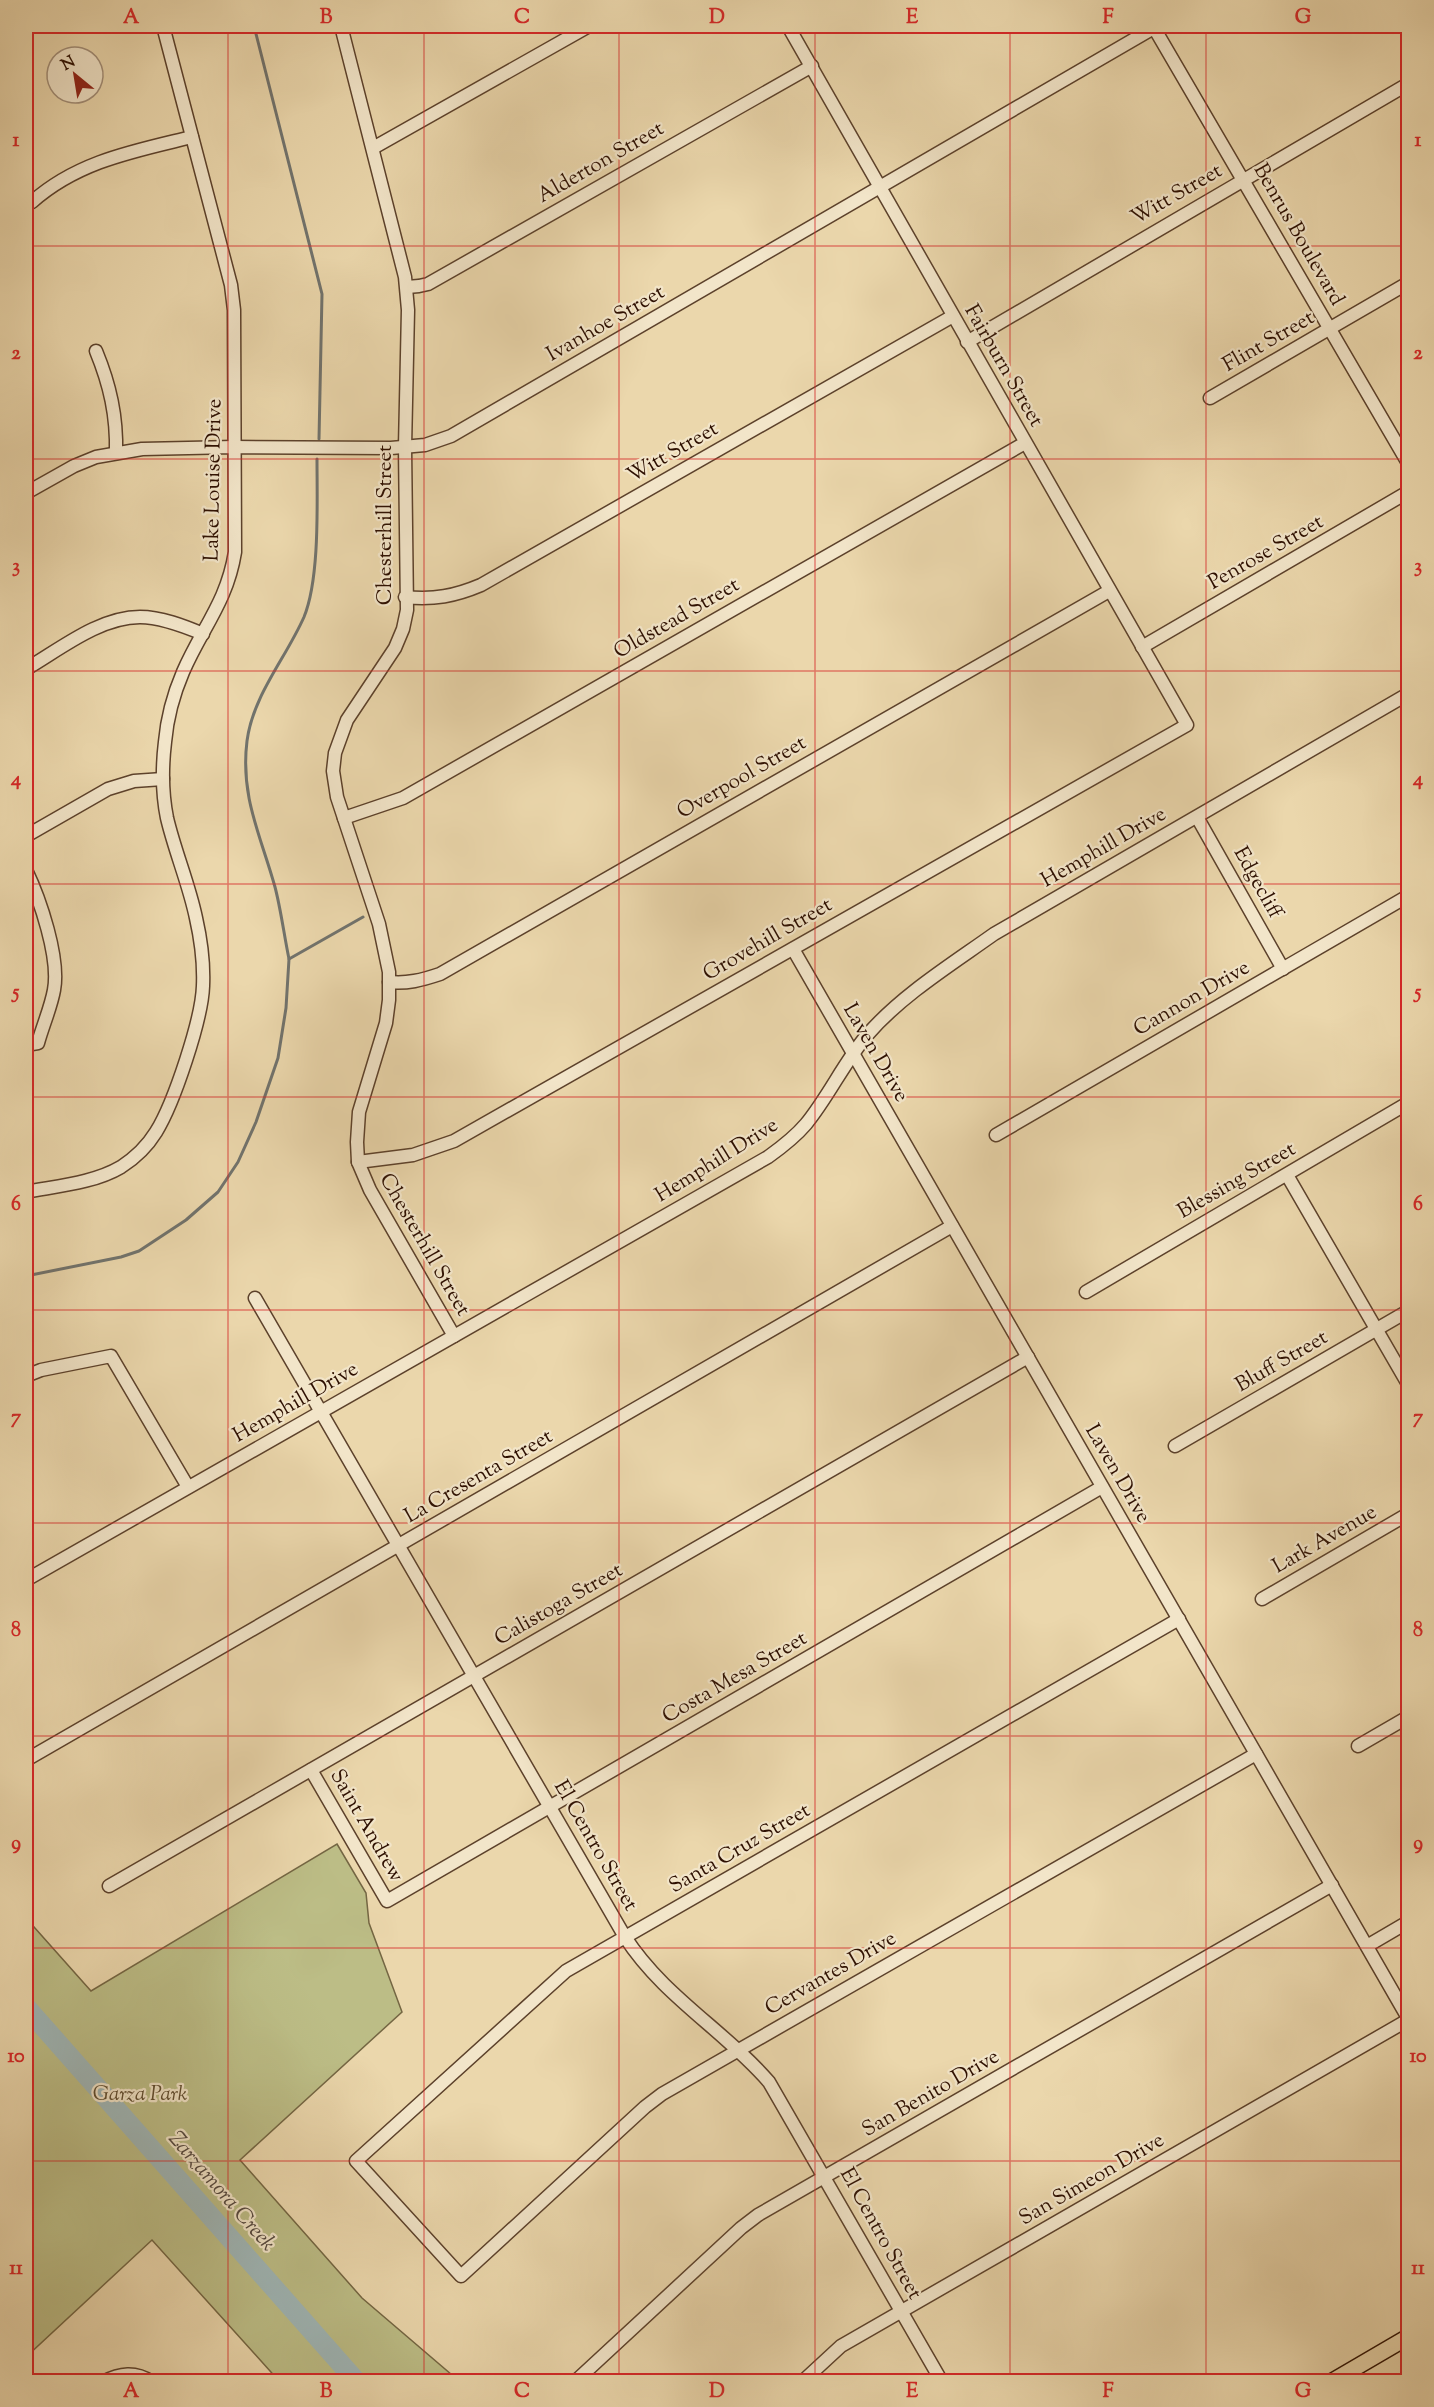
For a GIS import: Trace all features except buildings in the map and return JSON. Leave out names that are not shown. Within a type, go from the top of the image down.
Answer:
[{"type":"main road","points":[[1330,2382],[1408,2337]]},
{"type":"street","name":"Lake Louise Drive","points":[[26,1192],[83,1181],[113,1170],[136,1155],[156,1132],[172,1099],[199,1012],[203,987],[203,958],[196,916],[167,819],[163,778],[165,740],[170,714],[183,672],[224,595],[231,576],[235,552],[235,332],[231,285],[163,26]]},
{"type":"street","name":"Chesterhill Street","points":[[341,26],[407,286],[405,447],[405,597],[407,610],[403,629],[394,648],[347,720],[334,753],[334,781],[386,949],[389,982],[386,1023],[359,1112],[358,1162],[370,1190],[454,1336]]},
{"type":"street","points":[[373,148],[589,26]]},
{"type":"street","name":"Fairburn Street","points":[[788,26],[1187,725]]},
{"type":"street","name":"Benrus Boulevard","points":[[1155,26],[1408,463]]},
{"type":"street","name":"Ivanhoe Street","points":[[26,493],[74,466],[96,457],[116,453],[162,448],[405,447],[435,442],[451,436],[1155,26]]},
{"type":"street","name":"Alderton Street","points":[[407,286],[428,284],[812,66]]},
{"type":"street","name":"Witt Street","points":[[967,342],[1408,84]]},
{"type":"street","points":[[32,202],[54,184],[105,159],[192,137]]},
{"type":"street","name":"Flint Street","points":[[1210,398],[1408,283]]},
{"type":"street","name":"Witt Street","points":[[405,597],[427,600],[447,598],[481,585],[952,316]]},
{"type":"street","points":[[96,351],[112,393],[117,423],[116,453]]},
{"type":"street","name":"Oldstead Street","points":[[344,818],[403,798],[1025,443]]},
{"type":"street","name":"Penrose Street","points":[[1142,647],[1408,492]]},
{"type":"street","name":"Overpool Street","points":[[389,982],[413,982],[440,974],[1109,591]]},
{"type":"street","points":[[26,669],[95,629],[127,618],[149,618],[203,634]]},
{"type":"street","name":"Hemphill Drive","points":[[26,1580],[768,1157],[796,1135],[807,1122],[852,1054],[869,1033],[892,1011],[947,968],[994,934],[1408,694]]},
{"type":"street","name":"Grovehill Street","points":[[358,1162],[413,1155],[454,1141],[1187,725]]},
{"type":"street","points":[[26,836],[108,789],[134,780],[163,778]]},
{"type":"street","name":"Edgecliff","points":[[1197,817],[1283,969]]},
{"type":"street","points":[[26,870],[52,947],[56,969],[54,990],[32,1044]]},
{"type":"street","name":"Cannon Drive","points":[[996,1135],[1408,896]]},
{"type":"street","name":"Laven Drive","points":[[793,949],[1408,2019]]},
{"type":"street","name":"Blessing Street","points":[[1086,1292],[1408,1103]]},
{"type":"street","points":[[1287,1175],[1408,1384]]},
{"type":"street","name":"La Cresenta Street","points":[[26,1760],[952,1226]]},
{"type":"street","name":"El Centro Street","points":[[255,1298],[625,1937],[639,1959],[662,1984],[738,2051],[769,2082],[826,2177],[942,2382]]},
{"type":"street","name":"Bluff Street","points":[[1175,1446],[1408,1311]]},
{"type":"street","points":[[26,1376],[41,1370],[111,1356],[188,1487]]},
{"type":"street","name":"Calistoga Street","points":[[109,1886],[1028,1357]]},
{"type":"street","name":"Costa Mesa Street","points":[[387,1900],[1102,1487]]},
{"type":"street","name":"Lark Avenue","points":[[1262,1599],[1408,1514]]},
{"type":"street","name":"Santa Cruz Street","points":[[461,2276],[356,2161],[566,1971],[1179,1619]]},
{"type":"street","points":[[1358,1746],[1408,1717]]},
{"type":"street","name":"Cervantes Drive","points":[[461,2276],[662,2094],[1256,1754]]},
{"type":"street","name":"Saint Andrew","points":[[311,1770],[387,1900]]},
{"type":"street","name":"San Benito Drive","points":[[582,2380],[741,2228],[1332,1885]]},
{"type":"street","points":[[1367,1946],[1408,1922]]},
{"type":"street","name":"San Simeon Drive","points":[[802,2382],[841,2346],[1408,2019]]},
{"type":"street","points":[[103,2382],[118,2374],[132,2374],[152,2382]]},
{"type":"green space","name":"Garza Park","points":[[337,1844],[366,1893],[369,1923],[402,2012],[240,2160],[362,2298],[459,2381],[279,2381],[152,2240],[26,2357],[26,1918],[91,1991]]},
{"type":"waterway","points":[[254,26],[322,294],[319,439]]},
{"type":"waterway","points":[[289,959],[275,887],[249,798],[246,780],[247,741],[250,724],[263,692],[297,632],[309,601],[315,561],[317,459]]},
{"type":"waterway","points":[[26,1276],[121,1257],[139,1251],[186,1220],[218,1192],[238,1162],[256,1122],[278,1058],[286,1008],[289,959],[363,917]]},
{"type":"waterway","name":"Zarzamora Creek","points":[[26,2007],[357,2382]]}]
